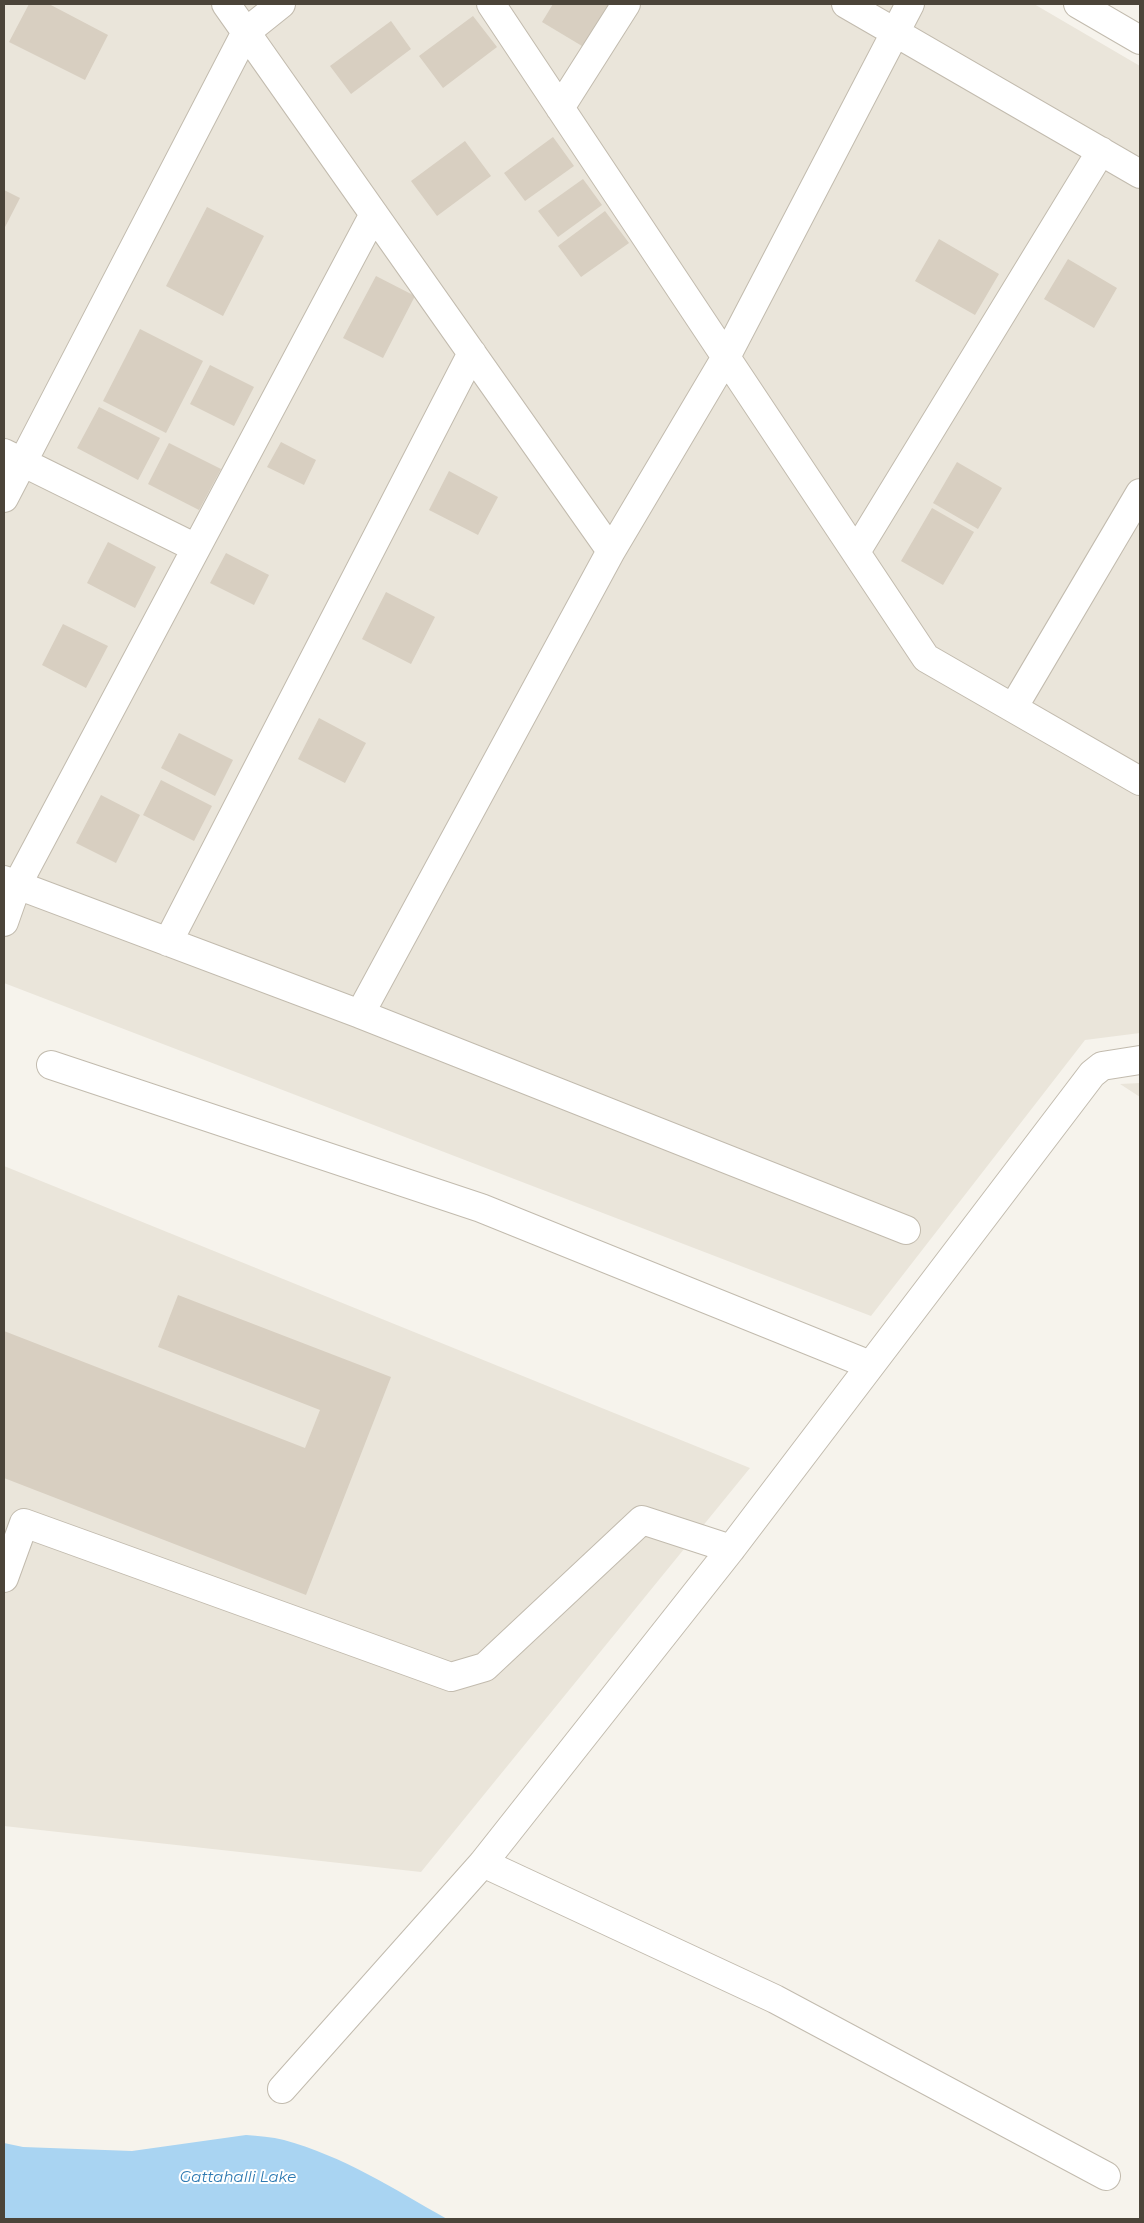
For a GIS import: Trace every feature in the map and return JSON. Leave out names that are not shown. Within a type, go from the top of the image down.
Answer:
[{"type":"street","points":[[226,4],[611,551]]},
{"type":"street","points":[[4,498],[13,458],[246,32],[281,4]]},
{"type":"street","points":[[491,4],[926,658],[1140,781]]},
{"type":"street","points":[[560,108],[626,4]]},
{"type":"street","points":[[846,4],[1140,174]]},
{"type":"street","points":[[360,1014],[611,551],[726,357],[910,4]]},
{"type":"street","points":[[1078,4],[1140,40]]},
{"type":"street","points":[[856,552],[1101,151]]},
{"type":"street","points":[[4,922],[10,883],[196,548],[374,214]]},
{"type":"street","points":[[168,942],[472,353]]},
{"type":"street","points":[[13,458],[196,548]]},
{"type":"street","points":[[1013,708],[1140,493]]},
{"type":"street","points":[[10,883],[360,1014],[906,1230]]},
{"type":"street","points":[[282,2089],[483,1863],[731,1549],[1092,1074],[1102,1066],[1140,1060]]},
{"type":"street","points":[[51,1065],[481,1208],[870,1365]]},
{"type":"street","points":[[4,1578],[24,1522],[451,1677],[485,1667],[642,1520],[731,1549]]},
{"type":"street","points":[[483,1863],[775,1999],[1106,2176]]},
{"type":"shaded area","points":[[4,4],[1034,4],[1140,66],[1140,1033],[1085,1040],[871,1316],[4,983]]},
{"type":"shaded area","points":[[1140,1083],[1140,1097],[1120,1084]]},
{"type":"shaded area","points":[[4,1166],[750,1468],[421,1872],[4,1826]]},
{"type":"water","name":"Gattahalli Lake","points":[[246,2135],[284,2140],[327,2155],[368,2174],[447,2219],[4,2219],[4,2143],[23,2147],[132,2151]]},
{"type":"building","points":[[29,4],[49,4],[108,35],[85,80],[9,42]]},
{"type":"building","points":[[553,4],[613,4],[587,49],[542,22]]},
{"type":"building","points":[[473,16],[497,47],[443,88],[419,56]]},
{"type":"building","points":[[391,21],[411,49],[351,94],[330,66]]},
{"type":"building","points":[[553,137],[574,166],[525,201],[504,173]]},
{"type":"building","points":[[465,141],[491,176],[437,216],[411,181]]},
{"type":"building","points":[[583,179],[602,205],[558,237],[538,211]]},
{"type":"building","points":[[4,190],[20,198],[4,229]]},
{"type":"building","points":[[207,207],[264,236],[223,316],[166,286]]},
{"type":"building","points":[[605,211],[629,243],[581,277],[558,246]]},
{"type":"building","points":[[939,239],[999,274],[975,315],[915,281]]},
{"type":"building","points":[[1068,259],[1117,288],[1094,328],[1044,299]]},
{"type":"building","points":[[376,276],[415,296],[383,358],[343,338]]},
{"type":"building","points":[[140,329],[203,361],[166,433],[103,401]]},
{"type":"building","points":[[210,365],[254,387],[234,426],[190,404]]},
{"type":"building","points":[[99,407],[160,438],[138,480],[77,448]]},
{"type":"building","points":[[281,442],[316,460],[304,485],[267,467]]},
{"type":"building","points":[[169,443],[221,469],[199,510],[148,484]]},
{"type":"building","points":[[957,462],[1002,488],[978,529],[933,503]]},
{"type":"building","points":[[449,471],[498,497],[478,535],[429,510]]},
{"type":"building","points":[[932,508],[974,532],[943,585],[901,561]]},
{"type":"building","points":[[108,542],[156,567],[135,608],[87,583]]},
{"type":"building","points":[[226,553],[269,575],[254,605],[210,583]]},
{"type":"building","points":[[386,592],[435,617],[411,664],[362,639]]},
{"type":"building","points":[[63,624],[108,646],[86,688],[42,665]]},
{"type":"building","points":[[319,718],[366,743],[345,783],[298,759]]},
{"type":"building","points":[[179,733],[233,760],[215,796],[161,768]]},
{"type":"building","points":[[161,780],[212,806],[194,841],[143,815]]},
{"type":"building","points":[[101,795],[140,815],[116,863],[76,843]]},
{"type":"building","points":[[178,1295],[391,1377],[306,1595],[4,1478],[4,1331],[305,1448],[320,1410],[158,1347]]}]
